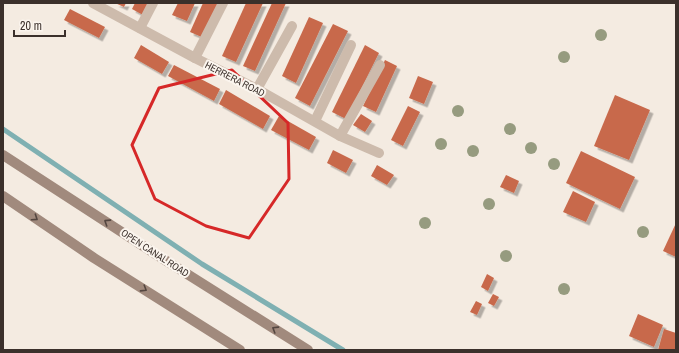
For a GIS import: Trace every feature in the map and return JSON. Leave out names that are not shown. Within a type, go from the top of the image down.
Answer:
[{"type":"main road","name":"OPEN CANAL ROAD","points":[[3,154],[157,255],[308,350]]},
{"type":"main road","points":[[3,196],[94,258],[240,350]]},
{"type":"street","name":"HERRERA ROAD","points":[[93,3],[195,58],[257,89],[340,136],[378,153]]},
{"type":"street","points":[[140,28],[153,3]]},
{"type":"street","points":[[195,58],[223,3]]},
{"type":"street","points":[[257,89],[292,26]]},
{"type":"street","points":[[315,121],[351,45]]},
{"type":"street","points":[[340,136],[380,65]]},
{"type":"highlighted area","points":[[232,70],[288,123],[289,179],[249,238],[206,226],[155,199],[132,145],[159,88]]},
{"type":"building","points":[[115,3],[126,3],[124,7]]},
{"type":"building","points":[[135,3],[149,3],[143,15],[132,9]]},
{"type":"building","points":[[178,3],[195,3],[187,21],[172,15]]},
{"type":"building","points":[[203,3],[220,3],[204,38],[190,32]]},
{"type":"building","points":[[246,3],[263,3],[236,62],[222,56]]},
{"type":"building","points":[[272,3],[286,3],[255,71],[243,66]]},
{"type":"building","points":[[70,9],[105,27],[99,38],[64,20]]},
{"type":"building","points":[[309,17],[323,23],[296,83],[282,76]]},
{"type":"building","points":[[333,24],[348,31],[310,106],[295,98]]},
{"type":"building","points":[[141,45],[169,62],[162,74],[134,58]]},
{"type":"building","points":[[365,45],[379,53],[346,119],[332,112]]},
{"type":"building","points":[[385,60],[397,66],[376,112],[363,106]]},
{"type":"building","points":[[174,65],[220,89],[214,101],[168,76]]},
{"type":"building","points":[[418,76],[433,82],[424,104],[409,98]]},
{"type":"building","points":[[226,90],[270,116],[263,129],[219,104]]},
{"type":"building","points":[[615,95],[650,110],[629,160],[594,146]]},
{"type":"building","points":[[408,106],[420,112],[403,146],[391,140]]},
{"type":"building","points":[[361,114],[372,121],[365,132],[353,125]]},
{"type":"building","points":[[279,116],[316,137],[309,150],[271,130]]},
{"type":"building","points":[[333,150],[353,160],[346,173],[327,163]]},
{"type":"building","points":[[581,151],[635,177],[620,209],[566,183]]},
{"type":"building","points":[[377,165],[394,175],[387,185],[371,176]]},
{"type":"building","points":[[506,175],[519,181],[514,193],[500,187]]},
{"type":"building","points":[[573,191],[595,202],[586,222],[563,212]]},
{"type":"building","points":[[676,223],[676,257],[663,251]]},
{"type":"building","points":[[487,274],[494,278],[488,291],[481,287]]},
{"type":"building","points":[[493,294],[499,297],[494,306],[488,303]]},
{"type":"building","points":[[476,301],[482,304],[477,315],[470,312]]},
{"type":"building","points":[[638,314],[663,325],[654,347],[629,336]]},
{"type":"building","points":[[664,329],[676,333],[676,350],[658,350]]},
{"type":"waterway","points":[[3,129],[202,264],[343,350]]}]
